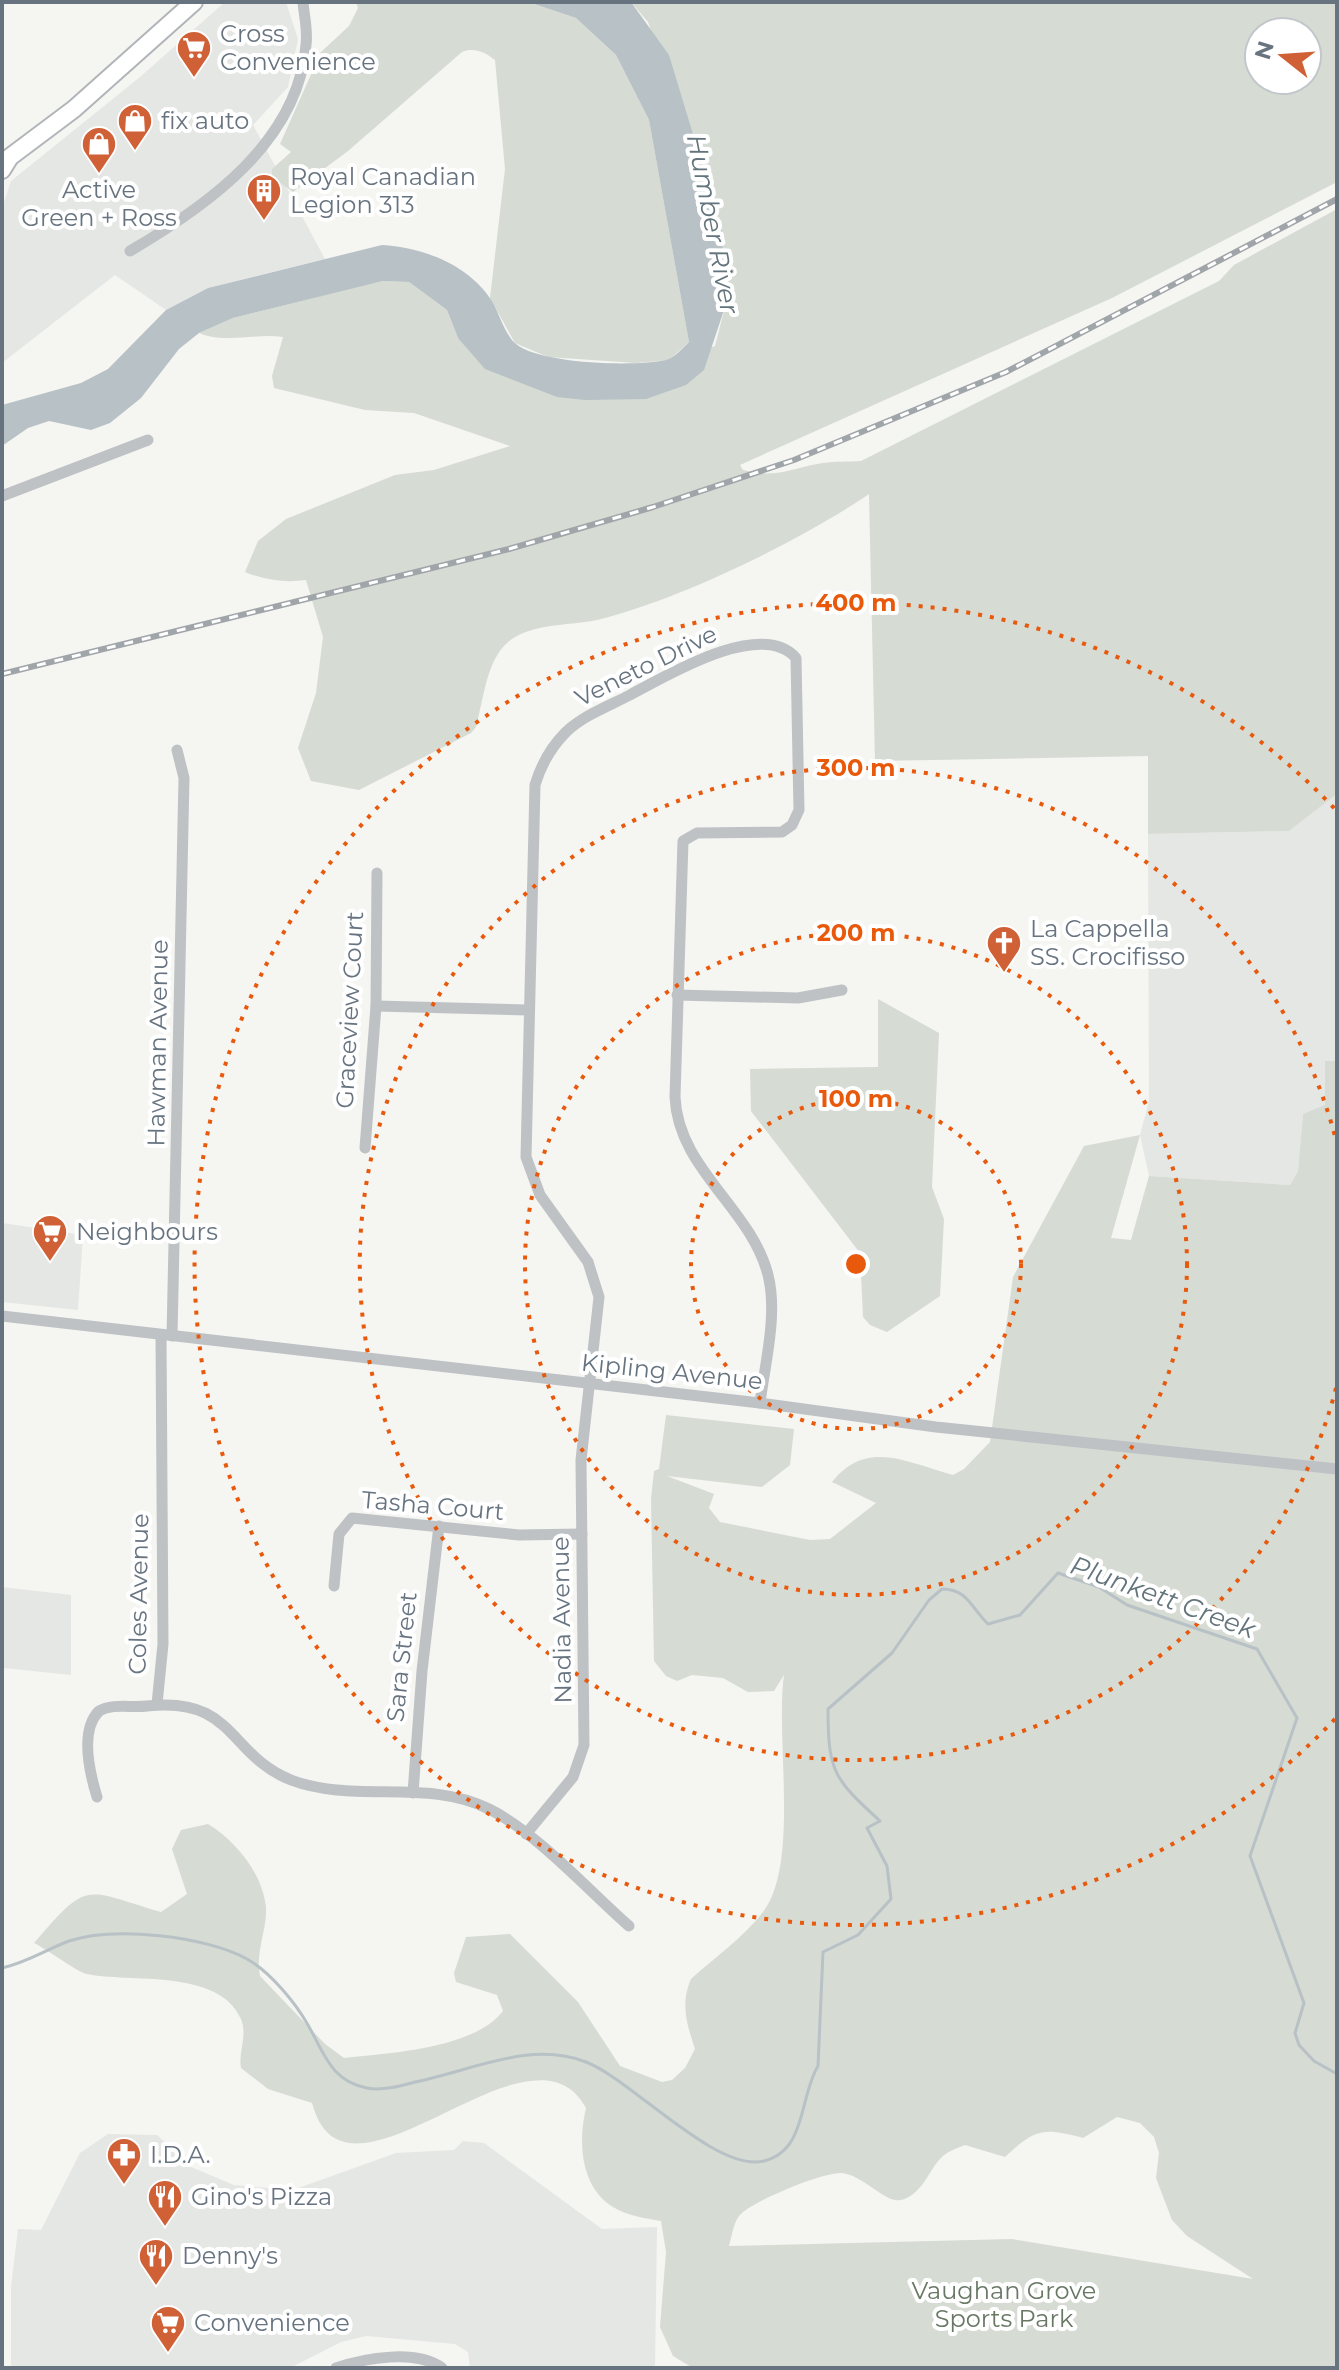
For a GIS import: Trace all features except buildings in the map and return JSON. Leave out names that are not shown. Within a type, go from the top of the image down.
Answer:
[{"type":"main road","points":[[5,161],[74,109],[194,2]]},
{"type":"street","points":[[130,251],[204,201],[245,167],[269,139],[285,112],[302,72],[307,41],[303,2]]},
{"type":"street","points":[[2,496],[148,440]]},
{"type":"street","name":"Veneto Drive","points":[[589,1386],[599,1308],[596,1285],[584,1254],[540,1195],[528,1166],[532,800],[540,770],[554,745],[587,717],[712,653],[736,647],[787,649],[799,666],[797,818],[782,832],[697,833],[683,841],[677,995],[675,1097],[679,1126],[692,1154],[753,1242],[770,1284],[771,1312],[760,1403]]},
{"type":"street","name":"Hawman Avenue","points":[[167,1336],[184,778],[177,750]]},
{"type":"street","name":"Graceview Court","points":[[365,1148],[376,1006],[377,873]]},
{"type":"street","points":[[677,995],[798,998],[842,990]]},
{"type":"street","points":[[376,1006],[528,1010]]},
{"type":"street","name":"Kipling Avenue","points":[[2,1316],[589,1386],[760,1403],[936,1427],[1337,1469]]},
{"type":"street","name":"Coles Avenue","points":[[97,1797],[90,1773],[89,1727],[94,1716],[105,1707],[157,1704],[163,1630],[167,1336]]},
{"type":"street","name":"Nadia Avenue","points":[[526,1834],[573,1777],[584,1745],[581,1460],[589,1386]]},
{"type":"street","name":"Tasha Court","points":[[334,1586],[339,1534],[352,1518],[519,1535],[582,1534]]},
{"type":"street","name":"Sara Street","points":[[413,1793],[422,1671],[439,1526]]},
{"type":"street","points":[[157,1704],[188,1706],[215,1717],[262,1761],[288,1779],[315,1786],[413,1793],[475,1802],[501,1815],[526,1834],[629,1926]]},
{"type":"street","points":[[336,2368],[391,2359],[423,2360],[442,2368]]},
{"type":"shaded area","points":[[225,2],[286,2],[298,39],[288,87],[253,125],[325,259],[208,288],[166,310],[115,275],[2,363],[2,208],[11,181],[140,77]]},
{"type":"shaded area","points":[[1337,794],[1337,1106],[1303,1114],[1298,1171],[1290,1185],[1149,1176],[1140,1135],[1149,1101],[1148,834],[1289,831]]},
{"type":"shaded area","points":[[2,1223],[83,1235],[78,1310],[2,1302]]},
{"type":"shaded area","points":[[2,1587],[71,1595],[71,1675],[4,1668]]},
{"type":"shaded area","points":[[108,2134],[157,2135],[191,2167],[234,2185],[293,2190],[396,2153],[454,2150],[463,2141],[484,2143],[602,2229],[657,2227],[655,2368],[470,2368],[468,2352],[455,2344],[366,2336],[341,2342],[290,2368],[11,2368],[11,2287],[18,2229],[41,2230],[80,2153]]},
{"type":"green space","points":[[356,2],[528,2],[576,18],[616,55],[649,120],[689,342],[669,360],[636,363],[548,357],[515,343],[490,298],[505,169],[495,60],[483,53],[475,50],[462,52],[348,151],[293,192],[272,177],[272,169],[291,152],[280,144],[321,52],[349,26],[358,8]]},
{"type":"green space","points":[[631,2],[1337,2],[1337,182],[1112,298],[740,465],[743,470],[766,473],[828,462],[861,461],[1219,281],[1234,265],[1337,209],[1337,794],[1289,831],[1148,834],[1148,756],[875,761],[869,494],[809,531],[701,584],[597,620],[523,633],[504,646],[493,663],[476,727],[471,733],[359,790],[311,781],[298,748],[316,693],[323,637],[306,580],[275,580],[245,572],[258,541],[286,519],[395,475],[434,470],[510,446],[414,413],[365,410],[274,388],[272,376],[283,337],[219,338],[199,333],[233,318],[383,281],[409,282],[447,310],[458,338],[557,397],[715,346],[725,307],[722,230],[648,22]]},
{"type":"green space","points":[[878,999],[939,1033],[932,1187],[944,1219],[940,1296],[887,1332],[870,1325],[863,1317],[860,1253],[751,1111],[750,1069],[878,1067]]},
{"type":"green space","name":"Vaughan Grove Sports Park","points":[[1325,1061],[1337,1061],[1337,2368],[693,2368],[673,2356],[660,2327],[666,2252],[661,2221],[618,2210],[594,2188],[582,2149],[586,2108],[560,2083],[524,2082],[484,2095],[399,2134],[361,2143],[331,2136],[312,2103],[268,2089],[241,2068],[244,2031],[241,2019],[230,2003],[214,1992],[172,1981],[87,1974],[34,1943],[66,1908],[89,1895],[116,1898],[161,1912],[187,1894],[172,1849],[181,1830],[208,1824],[238,1849],[260,1883],[266,1908],[259,1958],[260,1976],[325,2044],[344,2058],[430,2047],[472,2034],[490,2024],[503,2011],[497,1995],[456,1982],[454,1973],[466,1937],[510,1934],[578,2002],[620,2066],[662,2082],[672,2080],[685,2068],[695,2049],[685,2006],[691,1979],[755,1921],[774,1891],[784,1832],[784,1675],[774,1691],[748,1692],[723,1678],[692,1675],[677,1681],[666,1676],[654,1661],[651,1499],[654,1471],[659,1469],[666,1415],[794,1429],[790,1465],[762,1487],[667,1476],[714,1494],[709,1508],[720,1522],[810,1540],[830,1539],[876,1503],[832,1482],[845,1469],[874,1457],[904,1460],[953,1475],[964,1469],[990,1442],[1013,1277],[1084,1146],[1140,1135],[1111,1238],[1131,1240],[1149,1176],[1290,1185],[1298,1171],[1303,1114],[1325,1105]],"holes":[[[1117,2117],[1140,2123],[1154,2137],[1159,2153],[1156,2178],[1172,2220],[1187,2236],[1253,2279],[1012,2239],[729,2246],[735,2223],[746,2210],[771,2196],[819,2177],[841,2173],[849,2175],[888,2198],[901,2200],[921,2187],[943,2156],[965,2145],[1005,2157],[1024,2141],[1040,2133],[1058,2132],[1083,2138]]]},
{"type":"water","name":"Humber River","points":[[528,2],[631,2],[669,55],[722,230],[725,307],[704,370],[686,385],[646,399],[557,397],[485,369],[458,338],[447,310],[409,282],[383,281],[233,318],[199,333],[179,349],[141,398],[110,423],[91,430],[49,421],[28,428],[2,446],[2,405],[81,383],[108,369],[166,310],[208,288],[382,245],[429,254],[471,277],[492,301],[512,340],[528,351],[566,360],[611,363],[666,360],[678,352],[689,342],[649,120],[616,55],[576,18]]},
{"type":"waterway","name":"Plunkett Creek","points":[[2,1968],[69,1941],[110,1934],[160,1936],[208,1944],[247,1959],[273,1980],[303,2016],[330,2064],[355,2084],[373,2089],[385,2088],[522,2056],[565,2056],[605,2072],[722,2153],[744,2161],[764,2161],[778,2155],[795,2134],[818,2066],[823,1952],[858,1935],[891,1899],[887,1866],[867,1828],[880,1821],[852,1795],[837,1773],[830,1747],[828,1709],[892,1653],[929,1600],[942,1589],[958,1592],[988,1624],[1020,1615],[1058,1573],[1099,1587],[1127,1605],[1257,1649],[1297,1718],[1250,1856],[1304,2003],[1295,2033],[1299,2045],[1314,2061],[1337,2074]]},
{"type":"railway","points":[[2,674],[509,549],[653,507],[794,460],[1006,372],[1337,199]]},
{"type":"place","name":"Cross Convenience","points":[[194,79]]},
{"type":"place","name":"fix auto","points":[[135,152]]},
{"type":"place","name":"Active Green + Ross","points":[[99,175]]},
{"type":"place","name":"Royal Canadian Legion 313","points":[[264,222]]},
{"type":"place","name":"La Cappella SS. Crocifisso","points":[[1004,974]]},
{"type":"place","name":"Neighbours","points":[[50,1263]]},
{"type":"place","name":"I.D.A.","points":[[124,2186]]},
{"type":"place","name":"Gino's Pizza","points":[[165,2228]]},
{"type":"place","name":"Denny's","points":[[156,2287]]},
{"type":"place","name":"Convenience","points":[[168,2354]]}]
